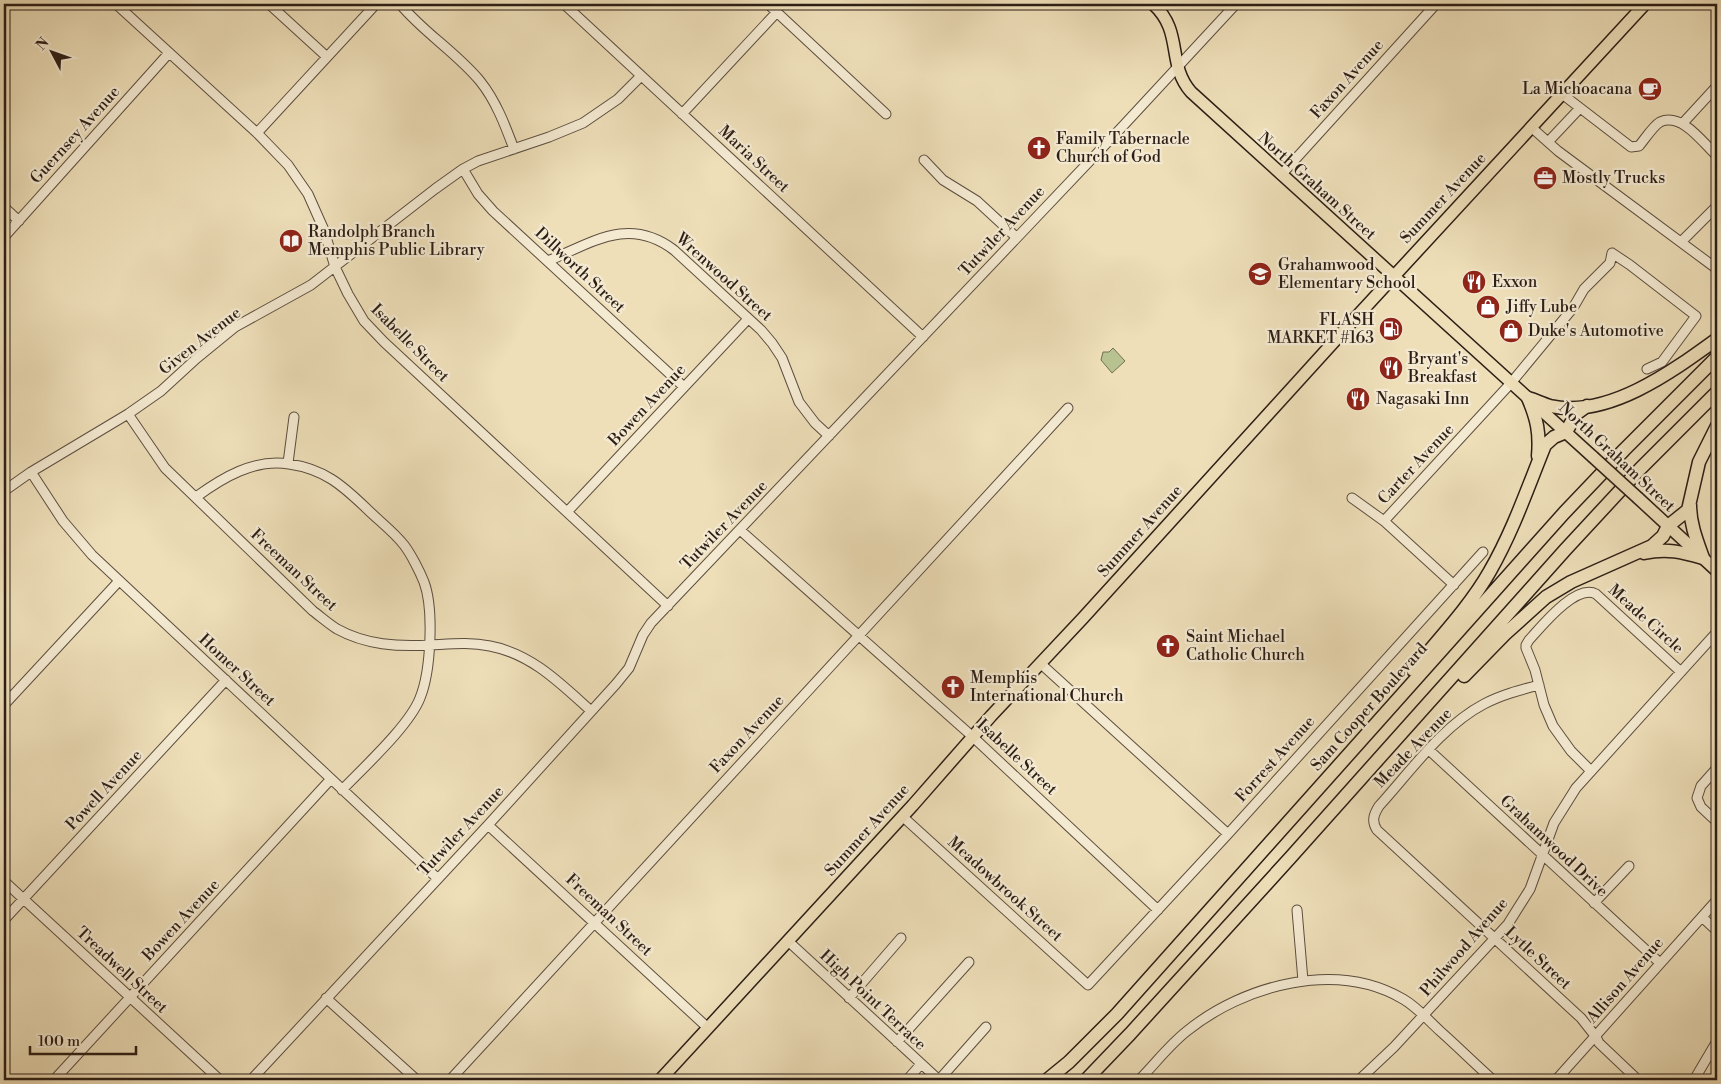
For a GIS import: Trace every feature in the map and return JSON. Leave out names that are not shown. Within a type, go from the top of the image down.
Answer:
[{"type":"highway","points":[[1528,398],[1549,406],[1568,408],[1613,400],[1682,364],[1717,339]]},
{"type":"highway","name":"Sam Cooper Boulevard","points":[[1047,1080],[1069,1062],[1117,1014],[1564,512],[1717,357]]},
{"type":"highway","points":[[1086,1080],[1217,939],[1596,516],[1717,392]]},
{"type":"highway","points":[[1528,398],[1537,418],[1539,440],[1538,463]]},
{"type":"highway","points":[[1280,830],[1458,616],[1489,573],[1512,530],[1545,445],[1554,437],[1566,432],[1576,414],[1587,406]]},
{"type":"highway","points":[[1426,705],[1455,684],[1505,634],[1546,597],[1571,582],[1652,546],[1662,536],[1668,526],[1688,510],[1699,462],[1717,426]]},
{"type":"highway","points":[[1690,497],[1690,517],[1704,558]]},
{"type":"highway","points":[[1634,555],[1659,550],[1680,552],[1704,558]]},
{"type":"main road","name":"North Graham Street","points":[[1152,4],[1168,22],[1173,36],[1180,77],[1191,92],[1393,277],[1460,334],[1717,571]]},
{"type":"main road","name":"Summer Avenue","points":[[661,1080],[1393,277],[1645,4]]},
{"type":"street","name":"Isabelle Street","points":[[116,4],[257,133],[288,165],[308,194],[324,230],[335,266],[364,321],[384,342],[668,606]]},
{"type":"street","points":[[269,4],[327,57]]},
{"type":"street","points":[[257,133],[376,4]]},
{"type":"street","points":[[400,4],[420,26],[479,80],[501,114],[514,149]]},
{"type":"street","name":"Maria Street","points":[[564,4],[923,337]]},
{"type":"street","points":[[768,4],[886,114]]},
{"type":"street","name":"Tutwiler Avenue","points":[[251,1080],[488,825],[629,668],[643,636],[651,624],[1178,68],[1236,4]]},
{"type":"street","name":"Faxon Avenue","points":[[1281,175],[1436,4]]},
{"type":"street","points":[[682,114],[777,12]]},
{"type":"street","name":"Guernsey Avenue","points":[[4,237],[169,52]]},
{"type":"street","name":"Given Avenue","points":[[4,491],[30,472],[128,414],[161,391],[235,327],[311,285],[435,189],[463,170],[478,161],[556,135],[583,123],[618,99],[641,76]]},
{"type":"street","points":[[1683,123],[1717,86]]},
{"type":"street","points":[[1562,94],[1631,147],[1639,146],[1659,123],[1674,120],[1683,123],[1717,156]]},
{"type":"street","points":[[1548,142],[1584,111]]},
{"type":"street","points":[[1531,127],[1548,142],[1717,269]]},
{"type":"street","points":[[924,160],[943,180],[976,201],[1016,237]]},
{"type":"street","name":"Dillworth Street","points":[[463,170],[485,202],[684,387]]},
{"type":"street","points":[[1681,242],[1717,206]]},
{"type":"street","points":[[4,207],[19,221]]},
{"type":"street","name":"Wrenwood Street","points":[[548,261],[596,240],[630,232],[650,236],[674,250],[772,343],[789,373],[799,402],[811,418],[829,436]]},
{"type":"street","name":"Carter Avenue","points":[[1384,521],[1511,383],[1573,308],[1584,289],[1610,263],[1612,253],[1696,316],[1662,362],[1647,369]]},
{"type":"street","name":"Bowen Avenue","points":[[567,512],[748,319]]},
{"type":"street","name":"Faxon Avenue","points":[[450,1080],[1068,408]]},
{"type":"street","name":"Freeman Street","points":[[128,414],[165,468],[313,611],[337,629],[364,641],[395,646],[465,642],[492,646],[525,658],[553,677],[591,711]]},
{"type":"street","points":[[288,463],[294,417]]},
{"type":"street","points":[[196,497],[217,482],[241,471],[265,464],[288,463],[318,471],[342,485],[404,545],[424,582],[429,606],[429,645],[428,673],[420,699],[403,725],[342,790]]},
{"type":"street","name":"Homer Street","points":[[30,472],[74,534],[92,555],[330,780],[437,878]]},
{"type":"street","points":[[1352,498],[1384,521],[1454,585]]},
{"type":"street","name":"Isabelle Street","points":[[740,530],[973,737],[1158,910]]},
{"type":"street","name":"Forrest Avenue","points":[[1088,985],[1228,834],[1483,552]]},
{"type":"street","points":[[4,705],[119,581]]},
{"type":"street","name":"Meade Circle","points":[[1538,685],[1526,645],[1556,611],[1582,592],[1589,591],[1596,594],[1681,672]]},
{"type":"street","name":"Philwood Avenue","points":[[1358,1080],[1382,1060],[1514,915],[1526,896],[1554,823],[1566,804],[1591,771],[1717,632]]},
{"type":"street","points":[[1040,664],[1228,834]]},
{"type":"street","name":"Powell Avenue","points":[[4,920],[226,680]]},
{"type":"street","points":[[1538,685],[1547,713],[1557,733],[1571,752],[1591,771]]},
{"type":"street","name":"Meade Avenue","points":[[1373,819],[1379,806],[1429,750],[1459,720],[1478,707],[1510,692],[1538,685]]},
{"type":"street","name":"Grahamwood Drive","points":[[1429,750],[1660,964]]},
{"type":"street","points":[[1717,768],[1701,786],[1697,798],[1701,807],[1717,822]]},
{"type":"street","name":"Bowen Avenue","points":[[54,1080],[330,780]]},
{"type":"street","name":"Meadowbrook Street","points":[[902,816],[1088,985]]},
{"type":"street","name":"Lytle Street","points":[[1373,819],[1377,830],[1581,1018],[1596,1036],[1599,1043],[1638,1080]]},
{"type":"street","name":"Freeman Street","points":[[488,825],[708,1028]]},
{"type":"street","points":[[1594,903],[1629,866]]},
{"type":"street","name":"Treadwell Street","points":[[4,881],[220,1080]]},
{"type":"street","name":"Allison Avenue","points":[[1556,1080],[1717,900]]},
{"type":"street","points":[[1297,910],[1303,981]]},
{"type":"street","points":[[1702,917],[1717,931]]},
{"type":"street","points":[[849,998],[901,938]]},
{"type":"street","name":"High Point Terrace","points":[[788,941],[939,1080]]},
{"type":"street","points":[[898,1042],[969,962]]},
{"type":"street","points":[[1139,1080],[1179,1038],[1211,1014],[1248,996],[1303,981],[1332,979],[1365,983],[1400,997],[1424,1015],[1493,1080]]},
{"type":"street","points":[[326,998],[417,1080]]},
{"type":"street","points":[[939,1080],[986,1027]]},
{"type":"street","points":[[1694,1080],[1717,1041]]},
{"type":"street","points":[[906,1080],[921,1064]]},
{"type":"green space","points":[[1113,348],[1125,361],[1112,373],[1101,360],[1103,352],[1109,352]]},
{"type":"place","name":"La Michoacana","points":[[1650,89]]},
{"type":"place","name":"Family Tabernacle Church of God","points":[[1039,148]]},
{"type":"place","name":"Mostly Trucks","points":[[1545,178]]},
{"type":"place","name":"Randolph Branch Memphis Public Library","points":[[291,241]]},
{"type":"place","name":"Grahamwood Elementary School","points":[[1260,274]]},
{"type":"place","name":"Exxon","points":[[1474,282]]},
{"type":"place","name":"Jiffy Lube","points":[[1488,307]]},
{"type":"place","name":"FLASH MARKET #163","points":[[1391,329]]},
{"type":"place","name":"Duke's Automotive","points":[[1511,331]]},
{"type":"place","name":"Bryant's Breakfast","points":[[1391,368]]},
{"type":"place","name":"Nagasaki Inn","points":[[1358,399]]},
{"type":"place","name":"Saint Michael Catholic Church","points":[[1168,646]]},
{"type":"place","name":"Memphis International Church","points":[[953,687]]}]
